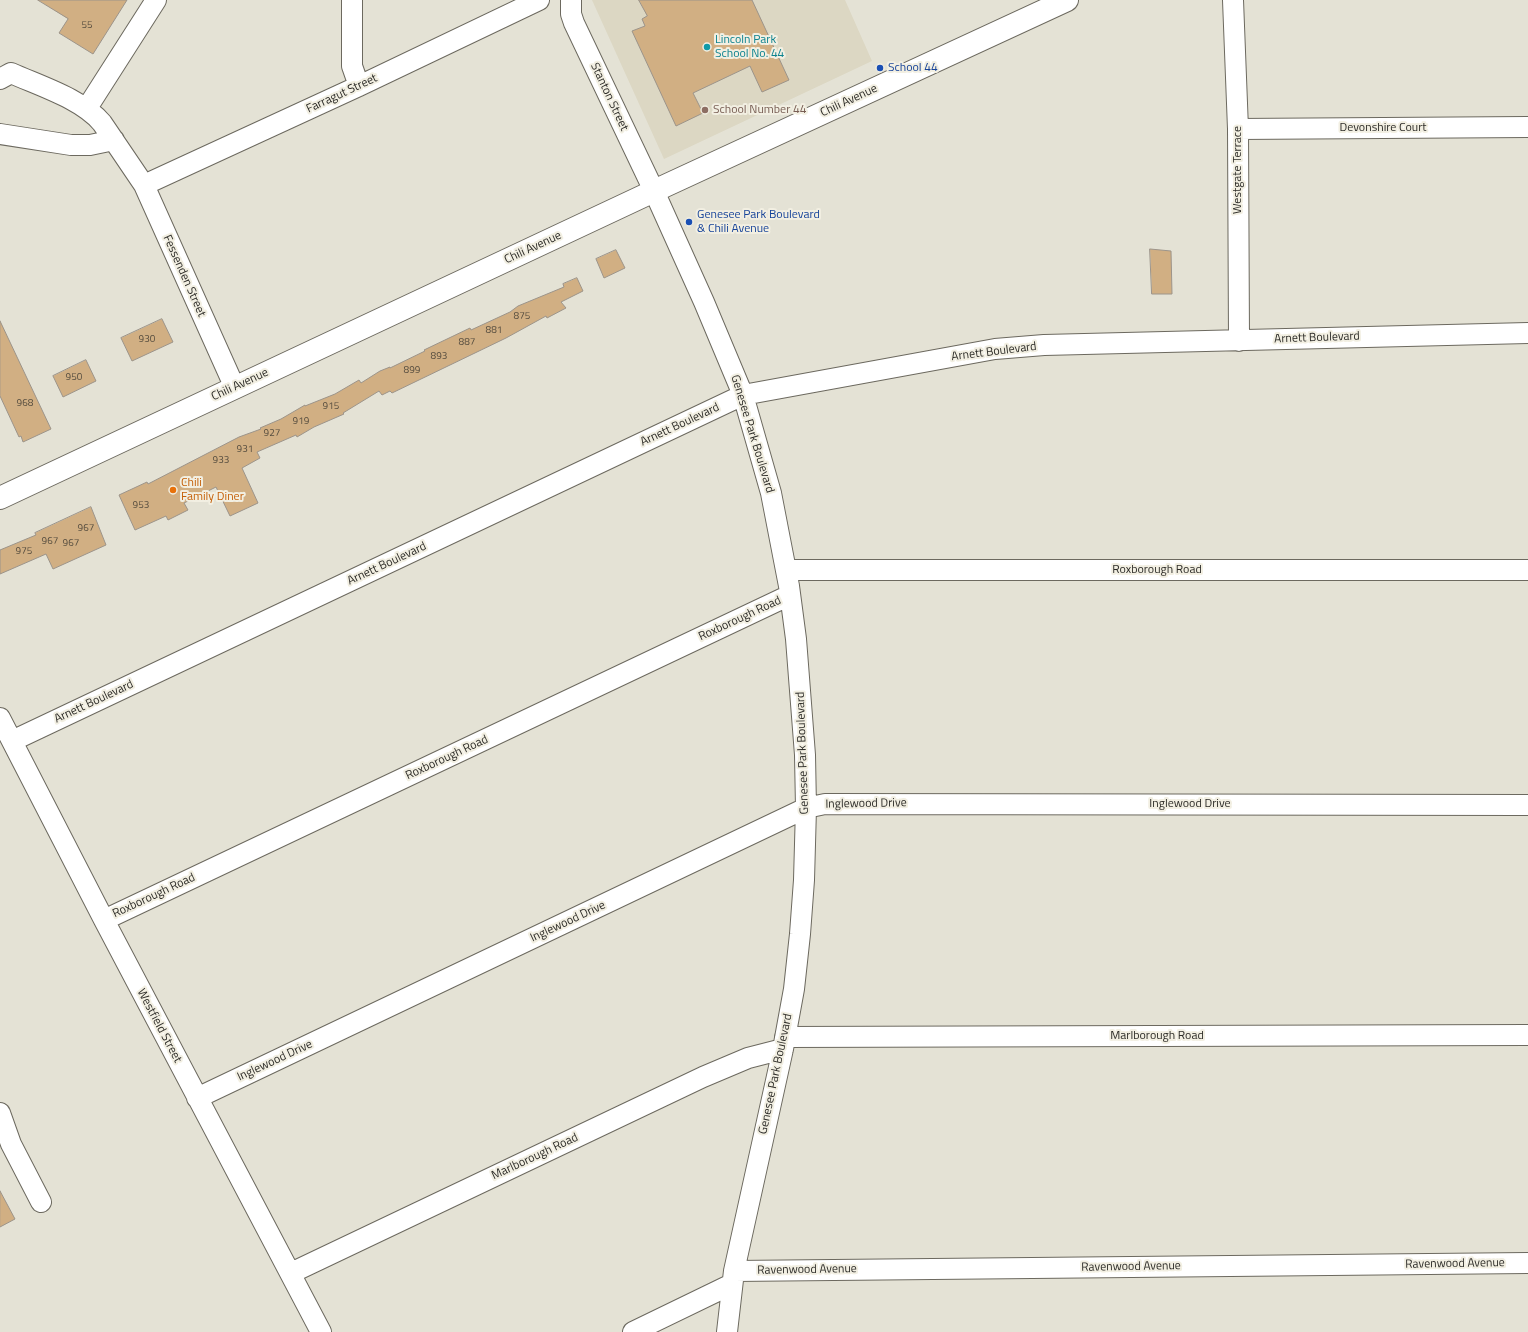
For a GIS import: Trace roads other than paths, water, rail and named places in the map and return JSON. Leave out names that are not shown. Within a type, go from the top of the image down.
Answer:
[{"type":"main road","name":"Chili Avenue","points":[[0,498],[654,191],[1067,0]]},
{"type":"street","points":[[87,108],[156,0]]},
{"type":"street","points":[[352,0],[352,66],[359,86]]},
{"type":"street","name":"Farragut Street","points":[[144,185],[359,86],[539,0]]},
{"type":"street","name":"Stanton Street","points":[[571,0],[571,14],[574,23],[654,191]]},
{"type":"street","name":"Westgate Terrace","points":[[1233,0],[1238,129],[1238,341]]},
{"type":"street","name":"Fessenden Street","points":[[0,79],[11,73],[73,100],[95,114],[144,185],[235,388]]},
{"type":"street","name":"Devonshire Court","points":[[1238,129],[1528,127]]},
{"type":"street","points":[[0,134],[72,145],[90,145],[114,140]]},
{"type":"street","name":"Genesee Park Boulevard","points":[[654,191],[704,302],[743,395],[771,493],[790,595],[800,685],[805,755],[806,808],[804,880],[794,989],[784,1043],[733,1278],[727,1332]]},
{"type":"street","name":"Arnett Boulevard","points":[[12,741],[743,395],[995,349],[1044,345],[1528,333]]},
{"type":"street","name":"Roxborough Road","points":[[786,570],[1528,570]]},
{"type":"street","name":"Roxborough Road","points":[[104,920],[790,595]]},
{"type":"street","name":"Westfield Street","points":[[0,718],[197,1098],[321,1332]]},
{"type":"street","name":"Inglewood Drive","points":[[197,1098],[806,808],[825,804],[1528,805]]},
{"type":"street","name":"Marlborough Road","points":[[290,1273],[703,1077],[784,1043],[1528,1035]]},
{"type":"street","points":[[0,1113],[11,1144],[41,1202]]},
{"type":"street","name":"Ravenwood Avenue","points":[[633,1332],[733,1278],[1528,1263]]},
{"type":"place","name":"Lincoln Park School No. 44","points":[[707,47]]},
{"type":"place","name":"School 44","points":[[880,68]]},
{"type":"place","name":"School Number 44","points":[[705,110]]},
{"type":"place","name":"Genesee Park Boulevard & Chili Avenue","points":[[689,222]]},
{"type":"place","name":"Chili Family Diner","points":[[173,490]]}]
